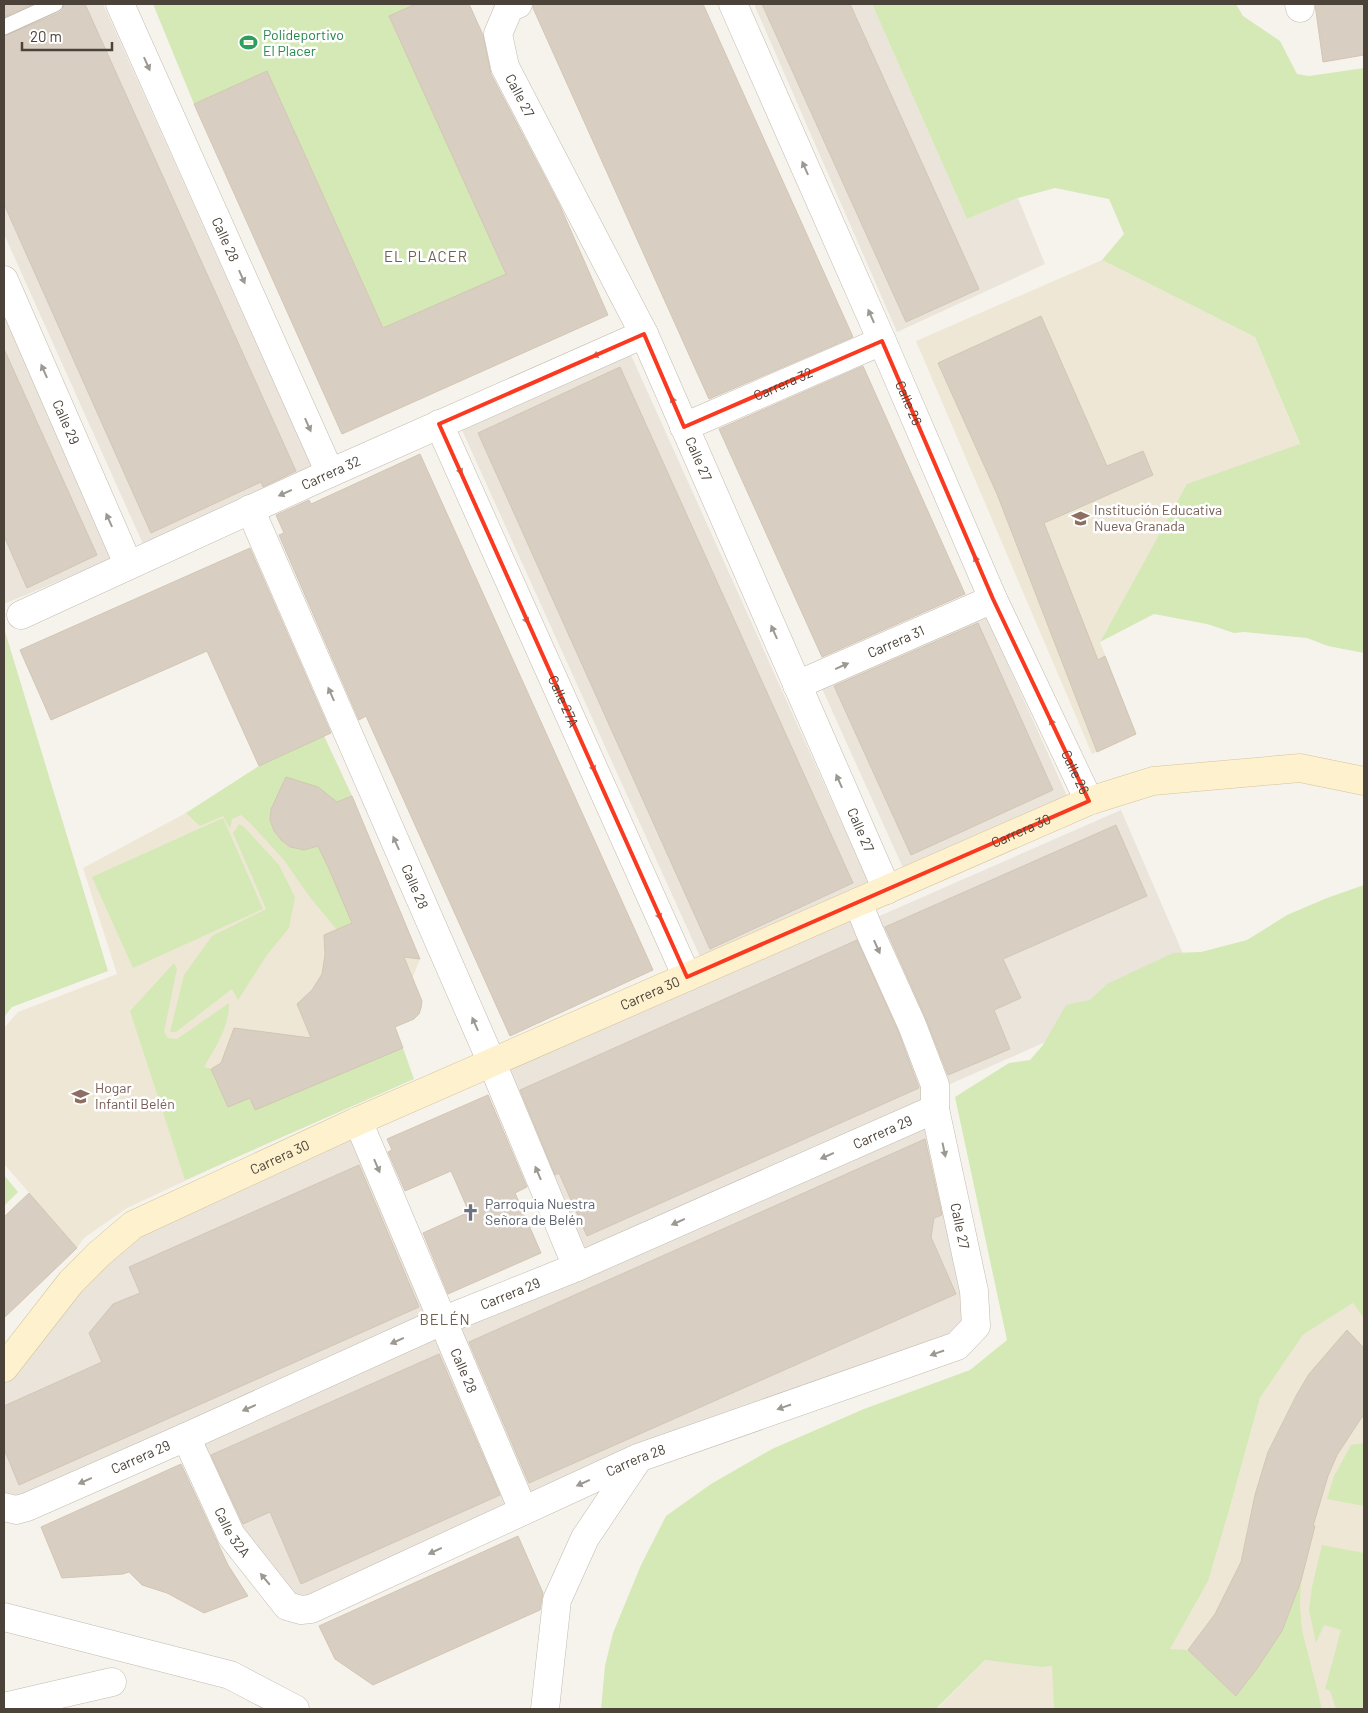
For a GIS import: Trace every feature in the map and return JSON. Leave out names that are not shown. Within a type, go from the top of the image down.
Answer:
[{"type":"street","name":"Calle 28","points":[[120,4],[330,473]]},
{"type":"street","name":"Calle 27","points":[[518,4],[509,8],[498,34],[505,67],[644,334],[887,890]]},
{"type":"street","name":"Calle 26","points":[[733,4],[882,341],[992,599],[1089,801]]},
{"type":"street","name":"Calle 29","points":[[4,280],[128,564]]},
{"type":"street","name":"Carrera 32","points":[[21,615],[128,564],[644,334]]},
{"type":"street","name":"Carrera 32","points":[[684,427],[882,341]]},
{"type":"street","name":"Calle 27A","points":[[439,424],[687,977]]},
{"type":"street","name":"Calle 28","points":[[250,509],[492,1063],[577,1267]]},
{"type":"street","name":"Carrera 31","points":[[798,686],[992,599]]},
{"type":"street","name":"Carrera 30","points":[[4,1368],[71,1282],[99,1254],[133,1225],[358,1121],[1089,801],[1153,780],[1300,768],[1364,781]]},
{"type":"street","name":"Calle 27","points":[[858,902],[912,1025],[935,1085],[935,1108],[974,1292],[976,1326]]},
{"type":"street","name":"Carrera 29","points":[[4,1507],[16,1510],[27,1507],[442,1321],[577,1267],[935,1108]]},
{"type":"street","name":"Calle 28","points":[[358,1121],[523,1510]]},
{"type":"street","name":"Carrera 28","points":[[301,1610],[311,1609],[638,1458],[957,1346],[976,1326]]},
{"type":"street","name":"Calle 32A","points":[[186,1437],[231,1535],[287,1606],[301,1610]]},
{"type":"street","points":[[545,1709],[556,1600],[585,1538],[638,1458]]},
{"type":"street","points":[[4,1617],[230,1675],[294,1709]]},
{"type":"street","points":[[4,1707],[112,1682]]},
{"type":"lane","points":[[4,27],[55,4]]},
{"type":"highlighted area","points":[[644,334],[684,427],[882,341],[993,599],[1089,801],[687,977],[439,424]]},
{"type":"shaded area","points":[[75,4],[103,4],[312,467],[143,544],[4,234],[4,36]]},
{"type":"shaded area","points":[[754,4],[872,4],[967,219],[1018,198],[1045,264],[897,332]]},
{"type":"shaded area","name":"Institución Educativa Nueva Granada","points":[[1102,260],[1255,337],[1300,445],[1187,485],[1100,642],[1136,734],[1092,754],[916,341]]},
{"type":"shaded area","points":[[4,287],[114,558],[4,604]]},
{"type":"shaded area","points":[[630,353],[870,886],[703,963],[462,430]]},
{"type":"shaded area","points":[[983,609],[1067,796],[904,870],[820,684]]},
{"type":"shaded area","points":[[324,736],[352,796],[420,959],[409,987],[422,1001],[419,1014],[408,1022],[395,1020],[228,1161],[127,1208],[84,1238],[77,1248],[4,1164],[4,1028],[18,1012],[117,974],[83,868],[186,813],[259,766]]},
{"type":"shaded area","points":[[1121,810],[1193,977],[948,1085],[875,918]]},
{"type":"shaded area","points":[[858,902],[912,1025],[976,1326],[287,1606],[186,1437],[4,1507],[4,1368],[99,1254],[358,1121],[442,1321],[577,1267],[492,1063]]},
{"type":"shaded area","points":[[1364,1296],[1364,1709],[937,1709],[985,1660],[1041,1667],[1230,1507],[1260,1398],[1303,1335]]},
{"type":"green space","points":[[153,4],[416,4],[390,16],[506,274],[383,328],[267,71],[194,104]]},
{"type":"green space","points":[[872,4],[1236,4],[1243,16],[1280,41],[1297,74],[1309,76],[1364,68],[1364,653],[1328,646],[1307,638],[1244,632],[1234,633],[1207,624],[1154,614],[1100,642],[1187,484],[1300,444],[1255,337],[1102,260],[1124,234],[1109,199],[1055,188],[1018,198],[967,219]]},
{"type":"green space","points":[[4,628],[108,971],[12,1007],[4,1017]]},
{"type":"green space","points":[[324,736],[352,796],[333,804],[284,790],[273,803],[270,816],[271,824],[278,837],[289,846],[306,850],[318,846],[352,923],[337,930],[309,896],[284,860],[241,815],[232,819],[230,829],[223,816],[200,826],[186,813],[259,766]]},
{"type":"green space","points":[[223,818],[263,909],[133,968],[92,877]]},
{"type":"green space","points":[[239,824],[279,865],[295,897],[289,928],[267,955],[238,1000],[232,989],[176,1032],[170,1032],[184,975],[212,936],[266,909],[233,833]]},
{"type":"green space","points":[[1364,885],[1364,1318],[1353,1303],[1303,1335],[1260,1398],[1208,1581],[1170,1649],[1187,1650],[1237,1696],[1282,1631],[1301,1581],[1300,1606],[1302,1630],[1322,1709],[1054,1709],[1052,1666],[1041,1667],[985,1660],[936,1709],[601,1709],[605,1666],[613,1633],[641,1565],[666,1516],[711,1484],[772,1449],[864,1409],[970,1370],[1007,1340],[955,1097],[1009,1063],[1030,1060],[1043,1045],[1066,1005],[1090,1000],[1107,984],[1173,953],[1201,952],[1247,940],[1287,915]]},
{"type":"green space","points":[[174,963],[177,969],[164,1032],[168,1038],[177,1039],[229,1003],[224,1029],[204,1067],[211,1069],[228,1107],[403,1048],[414,1079],[185,1180],[130,1011]]},
{"type":"green space","points":[[4,1175],[18,1192],[4,1206]]},
{"type":"green space","points":[[1364,1443],[1364,1506],[1327,1499],[1334,1476],[1351,1445]]},
{"type":"green space","points":[[1322,1545],[1364,1553],[1364,1709],[1336,1709],[1330,1691],[1325,1689],[1341,1630],[1324,1625],[1316,1643],[1309,1610],[1312,1587]]},
{"type":"building","points":[[4,4],[33,4],[4,17]]},
{"type":"building","points":[[64,4],[85,4],[296,471],[263,487],[261,482],[151,533],[4,204],[4,36],[59,13],[63,9]]},
{"type":"building","points":[[416,4],[469,4],[483,35],[491,74],[560,206],[608,315],[342,434],[194,104],[267,71],[383,328],[506,274],[389,16]]},
{"type":"building","points":[[533,4],[703,4],[853,337],[709,399],[533,8]]},
{"type":"building","points":[[762,4],[850,4],[979,289],[906,322]]},
{"type":"building","points":[[1315,4],[1364,4],[1364,55],[1323,62]]},
{"type":"building","points":[[1041,316],[1107,466],[1143,451],[1153,475],[1044,523],[1098,660],[1105,656],[1136,734],[1097,752],[997,494],[938,363]]},
{"type":"building","points":[[4,349],[97,555],[27,588],[4,536]]},
{"type":"building","points":[[863,366],[965,594],[822,657],[719,429]]},
{"type":"building","points":[[620,367],[853,883],[710,949],[478,433]]},
{"type":"building","points":[[420,454],[653,970],[510,1036],[366,716],[359,720],[279,535],[284,533],[276,515],[309,500],[311,504]]},
{"type":"building","points":[[250,548],[331,733],[259,766],[207,651],[51,720],[20,650]]},
{"type":"building","points":[[978,623],[1053,790],[911,855],[834,686]]},
{"type":"building","points":[[286,777],[318,787],[337,802],[352,796],[420,959],[404,957],[422,1001],[421,1008],[419,1014],[414,1019],[395,1027],[403,1048],[255,1110],[250,1098],[228,1107],[211,1069],[221,1063],[234,1028],[311,1038],[297,1004],[312,990],[322,974],[325,955],[324,935],[352,923],[318,846],[304,850],[290,847],[274,831],[270,820],[271,809]]},
{"type":"building","points":[[1116,825],[1147,896],[1003,959],[1021,998],[994,1010],[1010,1049],[948,1075],[926,1019],[885,927]]},
{"type":"building","points":[[857,940],[898,1031],[919,1088],[587,1236],[559,1173],[555,1175],[520,1090]]},
{"type":"building","points":[[488,1095],[527,1187],[515,1193],[541,1253],[448,1294],[423,1233],[469,1212],[451,1171],[405,1191],[388,1152],[392,1150],[387,1139]]},
{"type":"building","points":[[925,1139],[942,1215],[934,1218],[931,1237],[956,1294],[529,1483],[469,1342]]},
{"type":"building","points":[[359,1165],[419,1307],[19,1485],[4,1449],[4,1406],[102,1362],[89,1333],[113,1304],[140,1293],[129,1267]]},
{"type":"building","points":[[29,1193],[77,1248],[4,1318],[4,1217]]},
{"type":"building","points":[[1347,1330],[1364,1348],[1364,1414],[1337,1455],[1328,1476],[1313,1526],[1315,1526],[1301,1581],[1282,1631],[1236,1696],[1188,1650],[1215,1614],[1241,1562],[1255,1495],[1268,1452],[1309,1374]]},
{"type":"building","points":[[439,1354],[500,1495],[301,1584],[270,1512],[243,1524],[211,1455]]},
{"type":"building","points":[[181,1464],[228,1565],[248,1596],[204,1613],[167,1593],[142,1585],[129,1572],[62,1578],[41,1527]]},
{"type":"building","points":[[518,1536],[543,1593],[540,1610],[373,1685],[335,1659],[319,1626]]},
{"type":"place","name":"Polideportivo El Placer","points":[[249,43]]},
{"type":"place","name":"Institución Educativa Nueva Granada","points":[[1080,518]]},
{"type":"place","name":"Hogar Infantil Belén","points":[[81,1096]]},
{"type":"place","name":"Parroquia Nuestra Señora de Belén","points":[[471,1212]]},
{"type":"district","name":"EL PLACER","points":[[426,257]]},
{"type":"district","name":"BELÉN","points":[[445,1320]]}]
